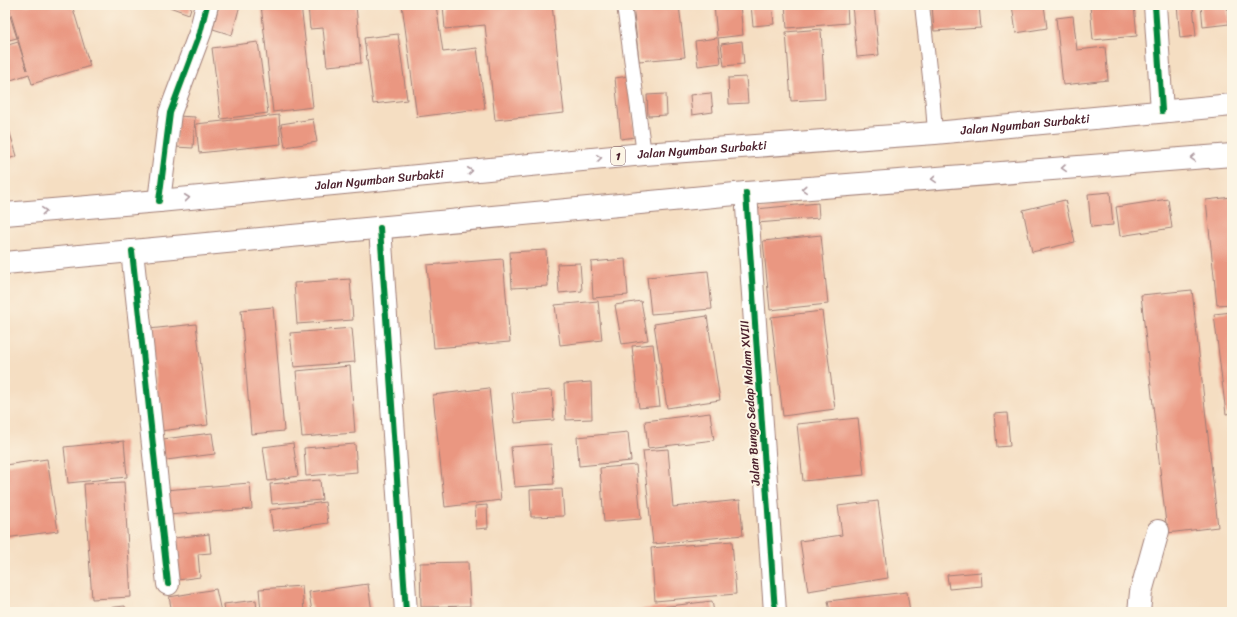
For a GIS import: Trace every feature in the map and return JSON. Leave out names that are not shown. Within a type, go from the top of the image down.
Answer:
[{"type":"main road","points":[[159,201],[170,114],[200,33],[207,5]]},
{"type":"main road","points":[[1155,5],[1162,111]]},
{"type":"main road","name":"Jalan Ngumban Surbakti","points":[[5,214],[159,201],[644,154],[935,133],[1232,105]]},
{"type":"main road","points":[[5,263],[746,193],[1232,155]]},
{"type":"main road","name":"Jalan Bunga Sedap Malam XVIII","points":[[746,193],[775,612]]},
{"type":"main road","points":[[380,228],[406,612]]},
{"type":"main road","points":[[132,251],[168,584]]},
{"type":"main road","points":[[1139,612],[1141,592],[1158,531]]},
{"type":"lane","points":[[624,5],[644,154]]},
{"type":"lane","points":[[922,5],[935,133]]},
{"type":"building","points":[[18,5],[72,5],[90,66],[32,84],[29,74],[5,82],[5,46],[18,42],[27,70],[9,8]]},
{"type":"building","points":[[164,5],[192,5],[189,14]]},
{"type":"building","points":[[219,5],[240,5],[232,35],[213,29]]},
{"type":"building","points":[[261,5],[301,5],[313,107],[273,112]]},
{"type":"building","points":[[308,5],[356,5],[361,63],[327,66],[323,28],[310,29]]},
{"type":"building","points":[[402,5],[436,5],[443,52],[477,48],[485,108],[417,117]]},
{"type":"building","points":[[443,5],[552,5],[564,113],[495,120],[485,25],[445,29]]},
{"type":"building","points":[[633,5],[679,5],[685,57],[639,61]]},
{"type":"building","points":[[714,5],[740,5],[743,35],[718,38],[721,63],[698,66],[695,41],[717,38]]},
{"type":"building","points":[[751,5],[772,5],[774,24],[753,26]]},
{"type":"building","points":[[785,5],[847,5],[848,23],[787,28]]},
{"type":"building","points":[[852,5],[874,5],[879,55],[857,57]]},
{"type":"building","points":[[932,5],[979,5],[981,28],[934,31]]},
{"type":"building","points":[[1012,5],[1044,5],[1047,28],[1016,33]]},
{"type":"building","points":[[1090,5],[1134,5],[1137,36],[1093,40]]},
{"type":"building","points":[[1177,5],[1193,5],[1196,36],[1180,38]]},
{"type":"building","points":[[1201,5],[1227,5],[1229,24],[1203,27]]},
{"type":"building","points":[[10,16],[17,38],[5,41],[5,17]]},
{"type":"building","points":[[1073,16],[1077,50],[1105,47],[1108,80],[1063,85],[1056,18]]},
{"type":"building","points":[[821,29],[825,99],[791,101],[786,32]]},
{"type":"building","points":[[398,34],[407,100],[373,104],[364,38]]},
{"type":"building","points":[[742,41],[744,64],[724,66],[721,44]]},
{"type":"building","points":[[258,42],[268,113],[221,119],[212,48]]},
{"type":"building","points":[[629,76],[635,137],[621,139],[615,78]]},
{"type":"building","points":[[746,77],[748,103],[729,104],[728,78]]},
{"type":"building","points":[[711,93],[713,112],[692,115],[690,95]]},
{"type":"building","points":[[666,94],[667,115],[648,116],[647,95]]},
{"type":"building","points":[[279,115],[281,144],[199,153],[196,124]]},
{"type":"building","points":[[177,116],[195,117],[193,148],[175,147]]},
{"type":"building","points":[[5,117],[17,156],[5,160]]},
{"type":"building","points":[[313,119],[317,142],[285,147],[281,124]]},
{"type":"building","points":[[1110,192],[1113,225],[1091,227],[1088,194]]},
{"type":"building","points":[[1232,197],[1232,304],[1217,305],[1206,200]]},
{"type":"building","points":[[1168,199],[1172,228],[1120,236],[1116,207]]},
{"type":"building","points":[[1065,200],[1075,242],[1032,252],[1023,210]]},
{"type":"building","points":[[818,203],[819,218],[757,223],[756,209]]},
{"type":"building","points":[[821,235],[828,304],[770,310],[763,241]]},
{"type":"building","points":[[546,250],[548,286],[512,288],[510,252]]},
{"type":"building","points":[[503,259],[510,342],[434,348],[427,265]]},
{"type":"building","points":[[625,259],[628,295],[593,298],[591,262]]},
{"type":"building","points":[[580,263],[582,291],[559,293],[557,264]]},
{"type":"building","points":[[708,271],[712,309],[651,314],[647,277]]},
{"type":"building","points":[[350,279],[353,320],[297,324],[294,283]]},
{"type":"building","points":[[1192,290],[1218,527],[1167,533],[1141,295]]},
{"type":"building","points":[[598,301],[602,340],[560,345],[555,305]]},
{"type":"building","points":[[641,301],[648,340],[622,344],[615,305]]},
{"type":"building","points":[[273,307],[284,431],[251,434],[241,310]]},
{"type":"building","points":[[822,311],[835,409],[783,416],[771,317]]},
{"type":"building","points":[[1232,312],[1232,413],[1226,414],[1214,314]]},
{"type":"building","points":[[707,316],[720,400],[667,408],[654,324]]},
{"type":"building","points":[[196,324],[208,425],[160,431],[149,329]]},
{"type":"building","points":[[352,328],[355,362],[294,367],[290,333]]},
{"type":"building","points":[[653,344],[660,406],[639,408],[632,346]]},
{"type":"building","points":[[350,366],[355,433],[302,437],[296,371]]},
{"type":"building","points":[[591,382],[592,419],[566,420],[564,384]]},
{"type":"building","points":[[489,388],[501,500],[445,507],[433,395]]},
{"type":"building","points":[[552,390],[554,420],[515,423],[512,393]]},
{"type":"building","points":[[710,413],[714,440],[648,448],[645,421]]},
{"type":"building","points":[[1007,413],[1010,446],[997,447],[994,414]]},
{"type":"building","points":[[858,418],[864,475],[803,481],[797,424]]},
{"type":"building","points":[[628,432],[631,461],[579,466],[577,437]]},
{"type":"building","points":[[212,433],[215,454],[158,461],[155,440]]},
{"type":"building","points":[[124,441],[127,477],[68,483],[64,447]]},
{"type":"building","points":[[293,443],[298,476],[268,481],[263,447]]},
{"type":"building","points":[[355,444],[357,472],[306,476],[304,448]]},
{"type":"building","points":[[551,444],[554,484],[515,487],[511,447]]},
{"type":"building","points":[[668,449],[673,507],[740,500],[743,535],[653,544],[643,451]]},
{"type":"building","points":[[47,459],[58,531],[5,538],[5,465]]},
{"type":"building","points":[[636,465],[641,519],[604,522],[600,468]]},
{"type":"building","points":[[320,480],[322,500],[272,504],[270,484]]},
{"type":"building","points":[[124,482],[131,597],[92,599],[84,484]]},
{"type":"building","points":[[250,483],[252,509],[167,515],[165,490]]},
{"type":"building","points":[[562,489],[564,516],[531,517],[530,490]]},
{"type":"building","points":[[878,501],[888,578],[808,591],[800,541],[842,535],[838,506]]},
{"type":"building","points":[[325,502],[328,523],[273,531],[270,510]]},
{"type":"building","points":[[487,505],[488,528],[476,529],[475,506]]},
{"type":"building","points":[[209,534],[211,553],[198,554],[200,577],[178,580],[174,538]]},
{"type":"building","points":[[732,541],[736,594],[655,601],[651,548]]},
{"type":"building","points":[[468,562],[470,606],[421,607],[420,563]]},
{"type":"building","points":[[981,572],[982,586],[949,589],[947,575]]},
{"type":"building","points":[[368,584],[372,612],[312,612],[309,592]]},
{"type":"building","points":[[302,586],[304,612],[261,612],[259,589]]},
{"type":"building","points":[[216,589],[221,612],[172,612],[169,597]]},
{"type":"building","points":[[907,592],[910,612],[830,612],[828,601]]},
{"type":"building","points":[[256,600],[257,612],[225,612],[224,604]]},
{"type":"building","points":[[712,601],[714,612],[627,612],[627,611]]},
{"type":"building","points":[[125,606],[126,612],[78,612],[78,611]]},
{"type":"cycle path","points":[[159,201],[170,113],[200,33],[207,5]]},
{"type":"cycle path","points":[[1155,5],[1162,111]]},
{"type":"cycle path","points":[[746,193],[775,612]]},
{"type":"cycle path","points":[[380,228],[406,612]]},
{"type":"cycle path","points":[[132,251],[168,584]]}]
